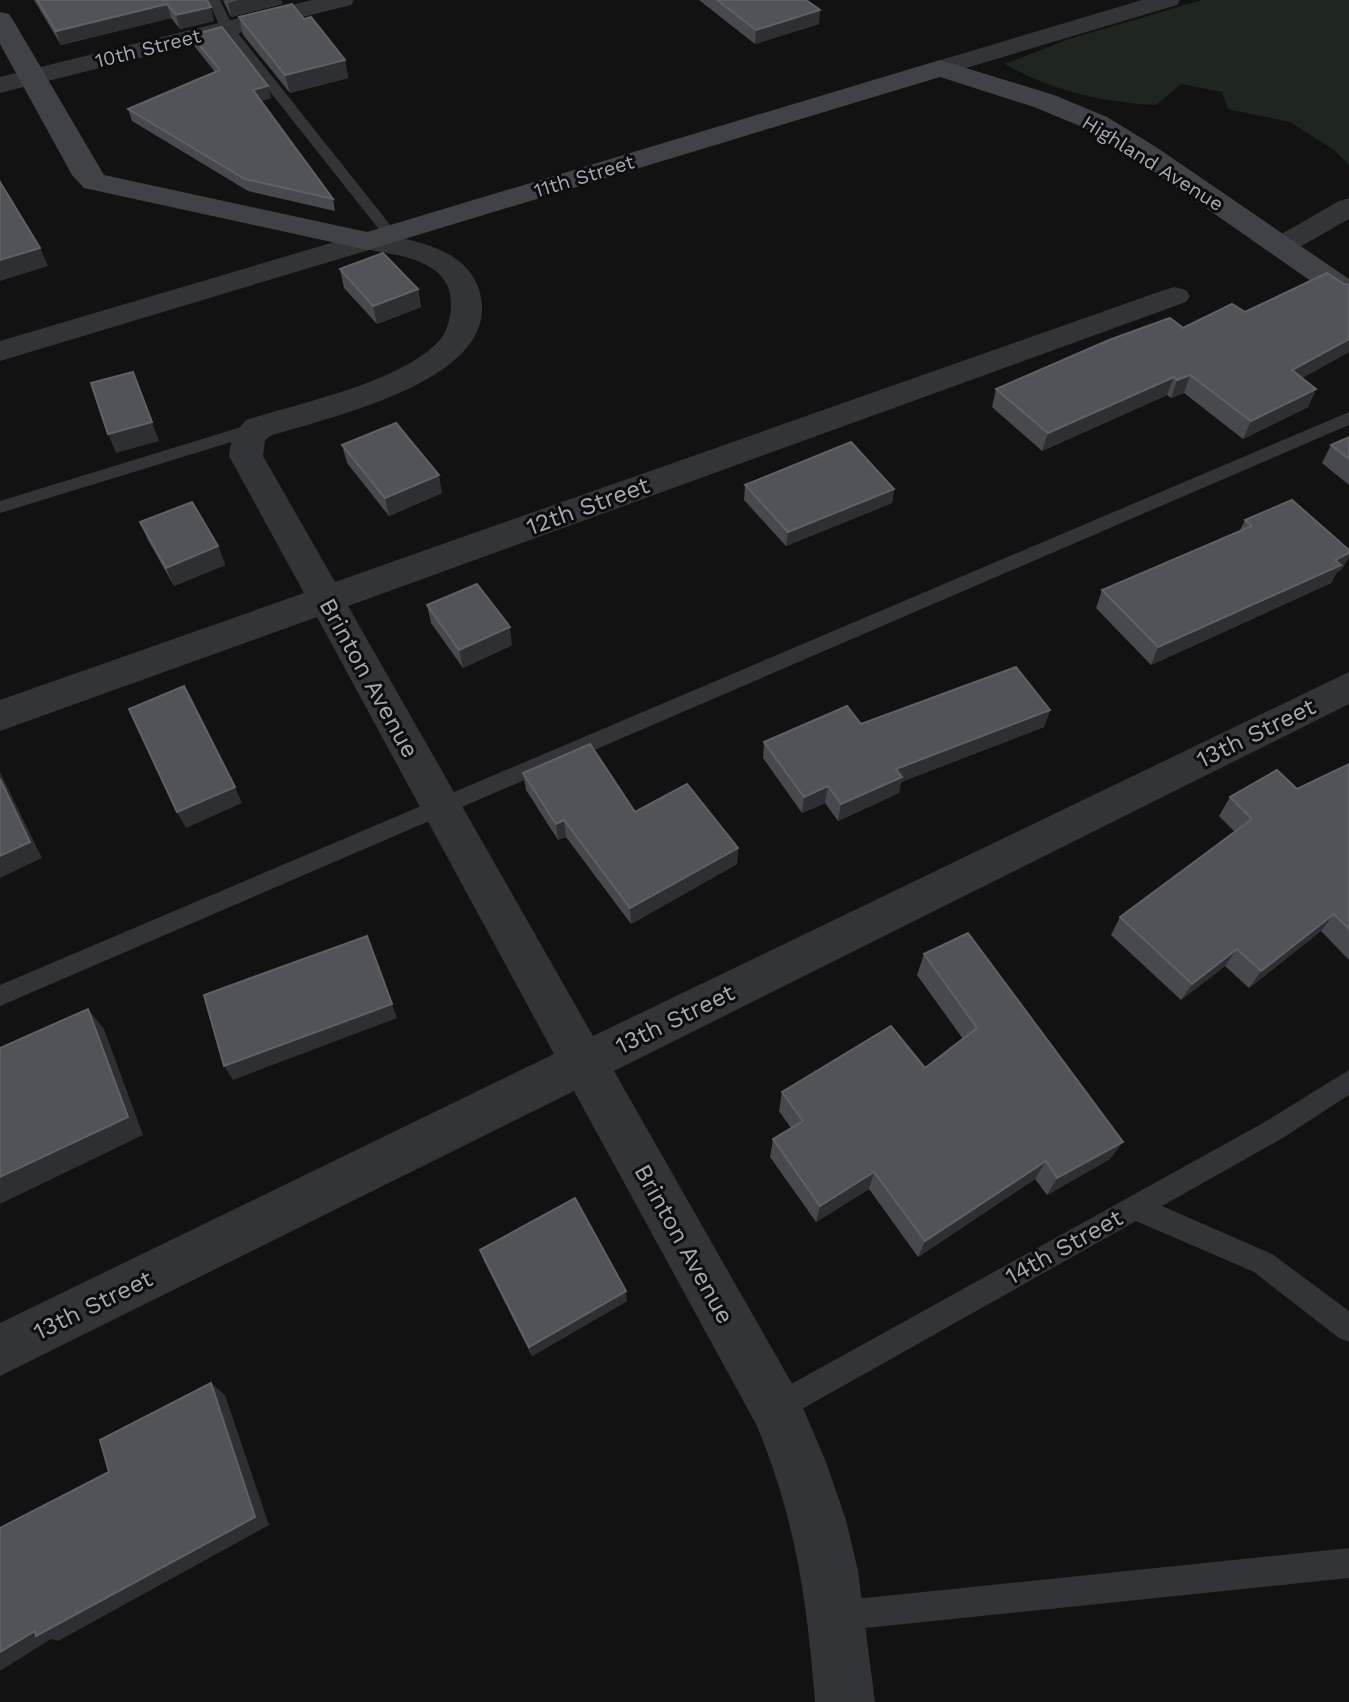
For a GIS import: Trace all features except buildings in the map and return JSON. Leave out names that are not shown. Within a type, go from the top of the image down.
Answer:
[{"type":"street","name":"10th Street","points":[[0,85],[342,0]]},
{"type":"street","points":[[1090,0],[1124,13]]},
{"type":"street","name":"11th Street","points":[[0,351],[1168,0]]},
{"type":"street","points":[[0,20],[87,175],[94,182],[379,237],[442,261],[455,274],[465,293],[467,314],[460,334],[449,350],[401,378],[258,428]]},
{"type":"street","name":"Highland Avenue","points":[[940,68],[1044,101],[1097,123],[1349,293]]},
{"type":"street","points":[[1281,246],[1349,207]]},
{"type":"street","name":"12th Street","points":[[0,716],[1175,296]]},
{"type":"street","name":"Brinton Avenue","points":[[258,428],[249,437],[246,456],[776,1408],[811,1495],[827,1554],[845,1702]]},
{"type":"street","name":"13th Street","points":[[0,1350],[1349,687]]},
{"type":"lane","points":[[214,0],[227,28],[379,237]]},
{"type":"lane","points":[[0,996],[1349,418]]},
{"type":"lane","points":[[0,507],[258,428]]},
{"type":"lane","name":"14th Street","points":[[776,1408],[1272,1131],[1349,1081]]},
{"type":"lane","points":[[1135,1208],[1263,1263],[1349,1328]]},
{"type":"lane","points":[[836,1616],[1349,1563]]},
{"type":"shaded area","points":[[1202,0],[1349,0],[1349,165],[1334,150],[1290,122],[1228,109],[1222,92],[1181,84],[1156,105],[1116,101],[1059,88],[1005,64],[1069,39]]}]
